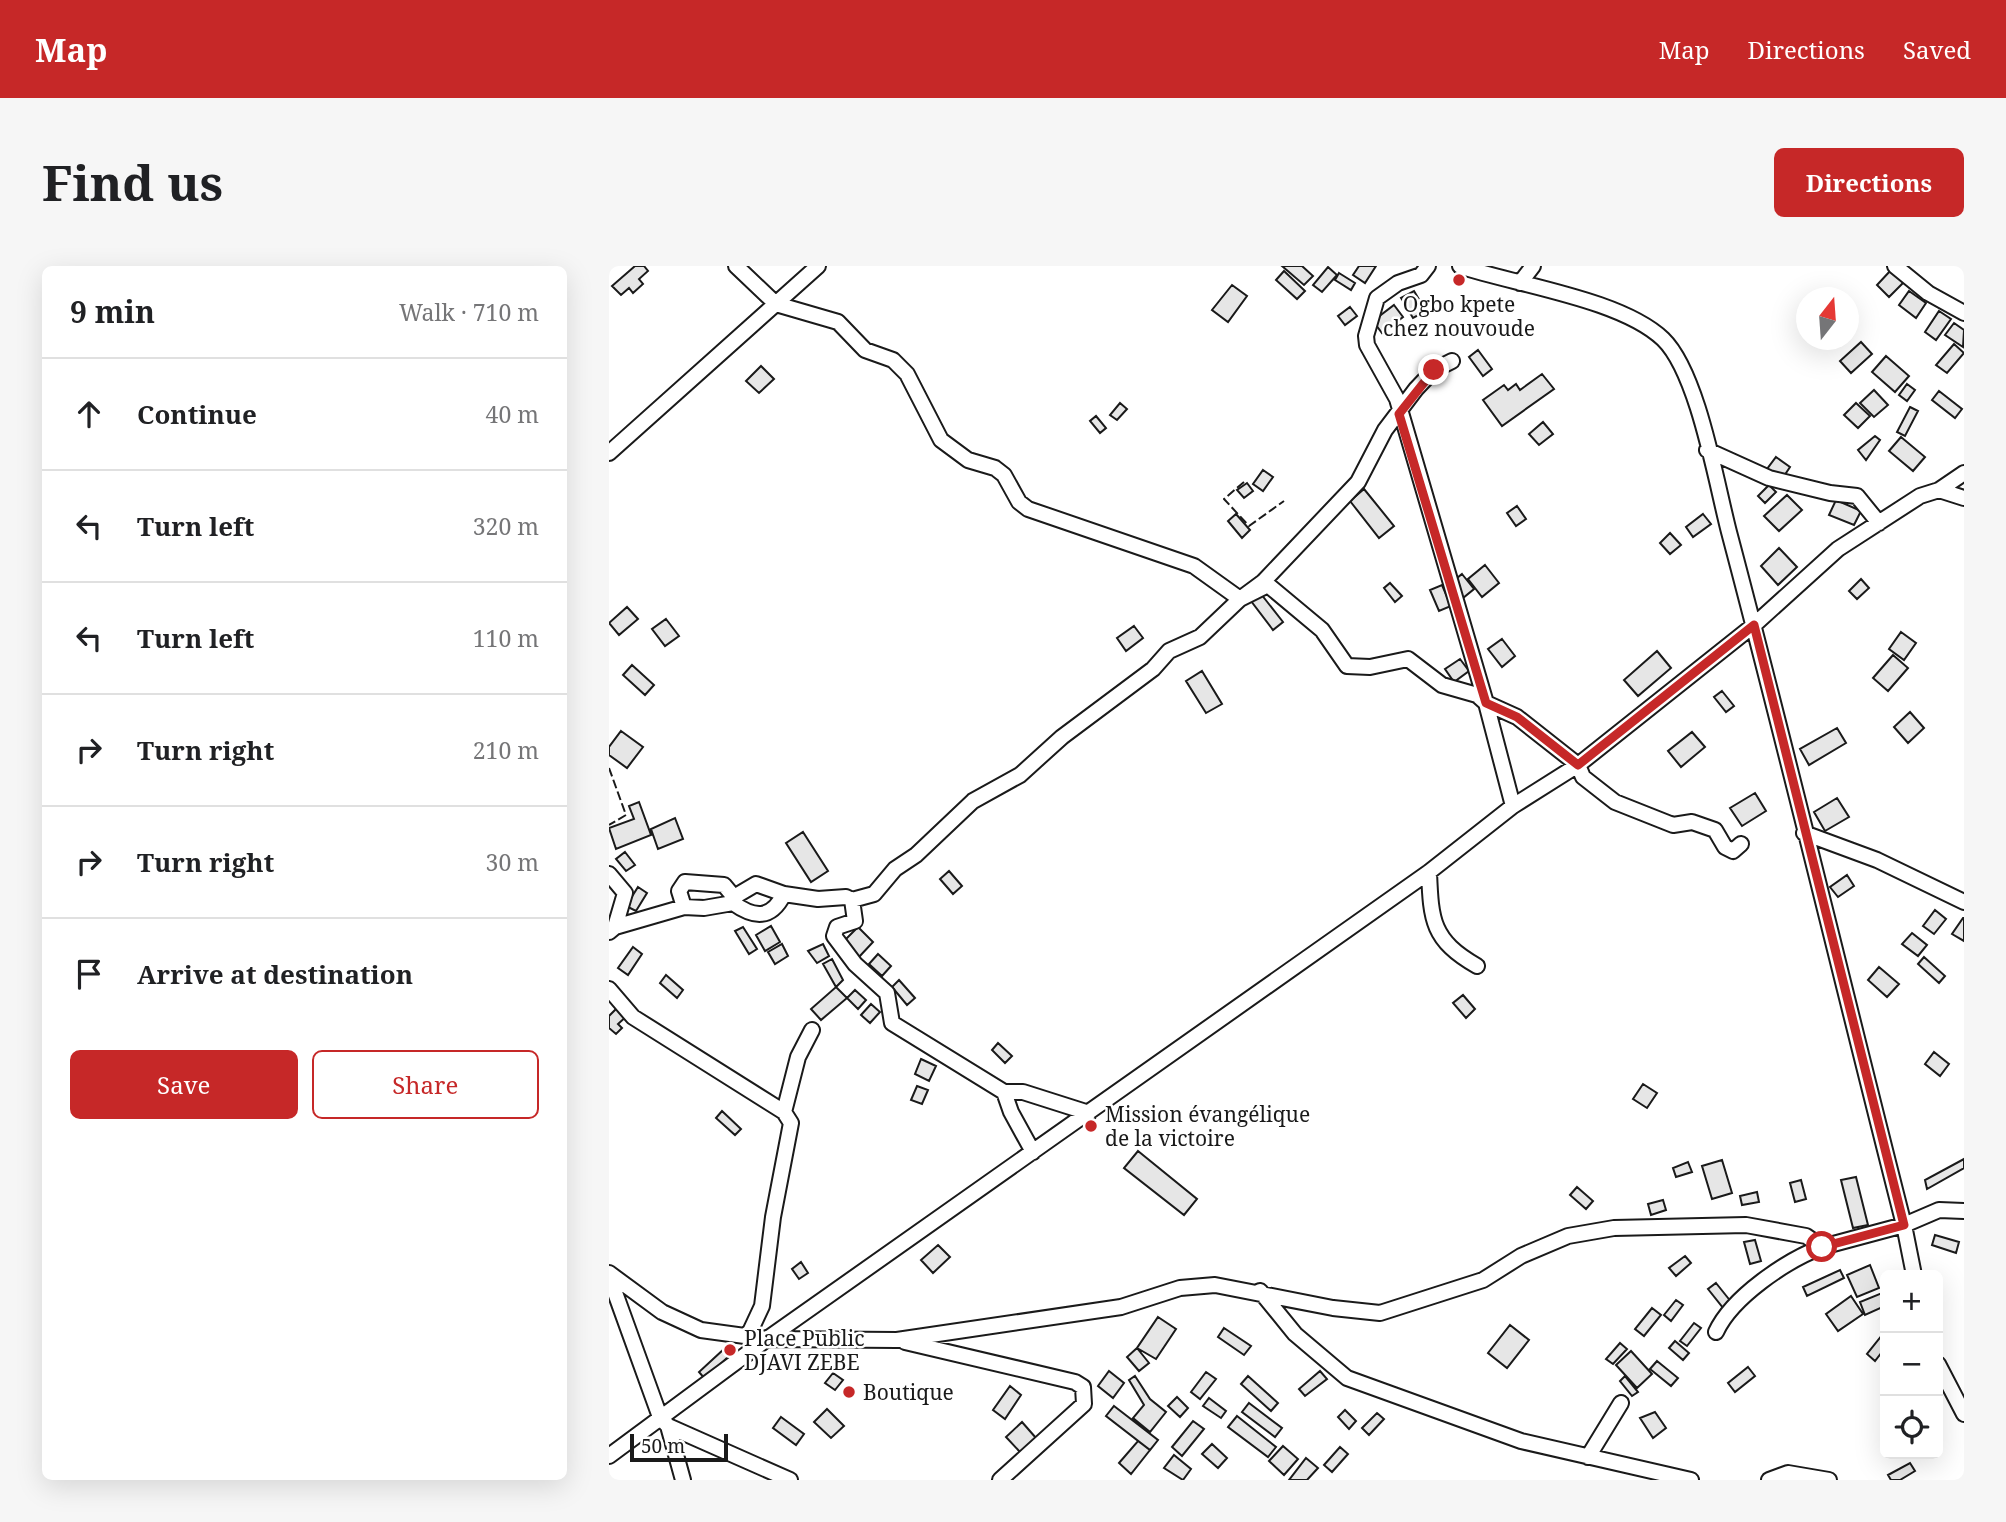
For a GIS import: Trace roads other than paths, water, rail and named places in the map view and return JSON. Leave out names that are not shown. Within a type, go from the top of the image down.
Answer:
[{"type":"street","points":[[736,266],[776,304],[838,322],[865,350],[893,360],[907,374],[941,440],[968,460],[995,468],[1004,475],[1019,502],[1028,509],[1194,566],[1240,599]]},
{"type":"street","points":[[609,453],[818,266]]},
{"type":"street","points":[[1428,266],[1421,275],[1398,283],[1377,298],[1366,335],[1377,367],[1397,399],[1399,414],[1486,703],[1513,806]]},
{"type":"street","points":[[1459,266],[1623,316],[1648,327],[1665,341],[1688,378],[1754,625],[1913,1270]]},
{"type":"street","points":[[1520,283],[1533,266]]},
{"type":"street","points":[[1895,266],[1928,293],[1964,313]]},
{"type":"street","points":[[612,929],[684,907],[704,908],[734,900],[756,884],[783,894],[852,900],[874,894],[895,869],[916,855],[973,801],[1020,775],[1062,737],[1153,669],[1169,651],[1200,638],[1240,599],[1263,582],[1358,482],[1385,430],[1434,370],[1452,360]]},
{"type":"street","points":[[1707,450],[1769,478],[1830,493],[1857,496],[1879,523]]},
{"type":"street","points":[[609,1456],[664,1422],[767,1339],[1429,872],[1513,806],[1576,771],[1754,625],[1838,549],[1920,496],[1939,490],[1964,473]]},
{"type":"street","points":[[1939,490],[1964,498]]},
{"type":"street","points":[[1240,599],[1268,585],[1322,629],[1346,666],[1370,667],[1408,659],[1442,685],[1477,695],[1486,703],[1517,717],[1576,771],[1615,802],[1673,825],[1692,822],[1715,830],[1725,847],[1733,851],[1741,844]]},
{"type":"street","points":[[1804,833],[1877,860],[1964,902]]},
{"type":"street","points":[[1429,872],[1430,902],[1442,942],[1476,967]]},
{"type":"street","points":[[609,874],[625,893],[612,929]]},
{"type":"street","points":[[684,907],[679,891],[685,882],[724,885],[749,915],[764,915],[777,908],[783,894]]},
{"type":"street","points":[[852,900],[855,921],[837,928],[834,936],[855,964],[867,972],[887,993],[892,1023],[1004,1092],[1023,1092],[1089,1113]]},
{"type":"street","points":[[609,989],[633,1017],[784,1112],[791,1123],[773,1217],[762,1306],[748,1336]]},
{"type":"street","points":[[784,1112],[798,1057],[812,1030]]},
{"type":"street","points":[[1004,1092],[1011,1112],[1033,1152]]},
{"type":"street","points":[[1716,1332],[1736,1303],[1784,1266],[1822,1247],[1904,1225],[1939,1209],[1964,1211]]},
{"type":"street","points":[[609,1275],[662,1312],[701,1330],[767,1339],[897,1340],[1121,1307],[1180,1288],[1215,1285],[1260,1291],[1321,1306],[1380,1312],[1483,1280],[1521,1255],[1568,1236],[1614,1228],[1746,1225],[1806,1236],[1822,1247]]},
{"type":"street","points":[[609,1275],[684,1480]]},
{"type":"street","points":[[1260,1291],[1295,1334],[1347,1378],[1521,1441],[1691,1480]]},
{"type":"street","points":[[897,1340],[1075,1382],[1083,1387],[1084,1404],[1000,1480]]},
{"type":"street","points":[[1943,1374],[1964,1414]]},
{"type":"street","points":[[1588,1457],[1621,1403]]},
{"type":"street","points":[[664,1422],[790,1480]]},
{"type":"street","points":[[1769,1480],[1788,1473],[1829,1480]]},
{"type":"place","name":"Ogbo kpete chez nouvoude","points":[[1459,280]]},
{"type":"place","name":"Mission évangélique de la victoire","points":[[1091,1126]]},
{"type":"place","name":"Place Public DJAVI ZEBE","points":[[730,1350]]},
{"type":"place","name":"Boutique","points":[[849,1392]]}]
